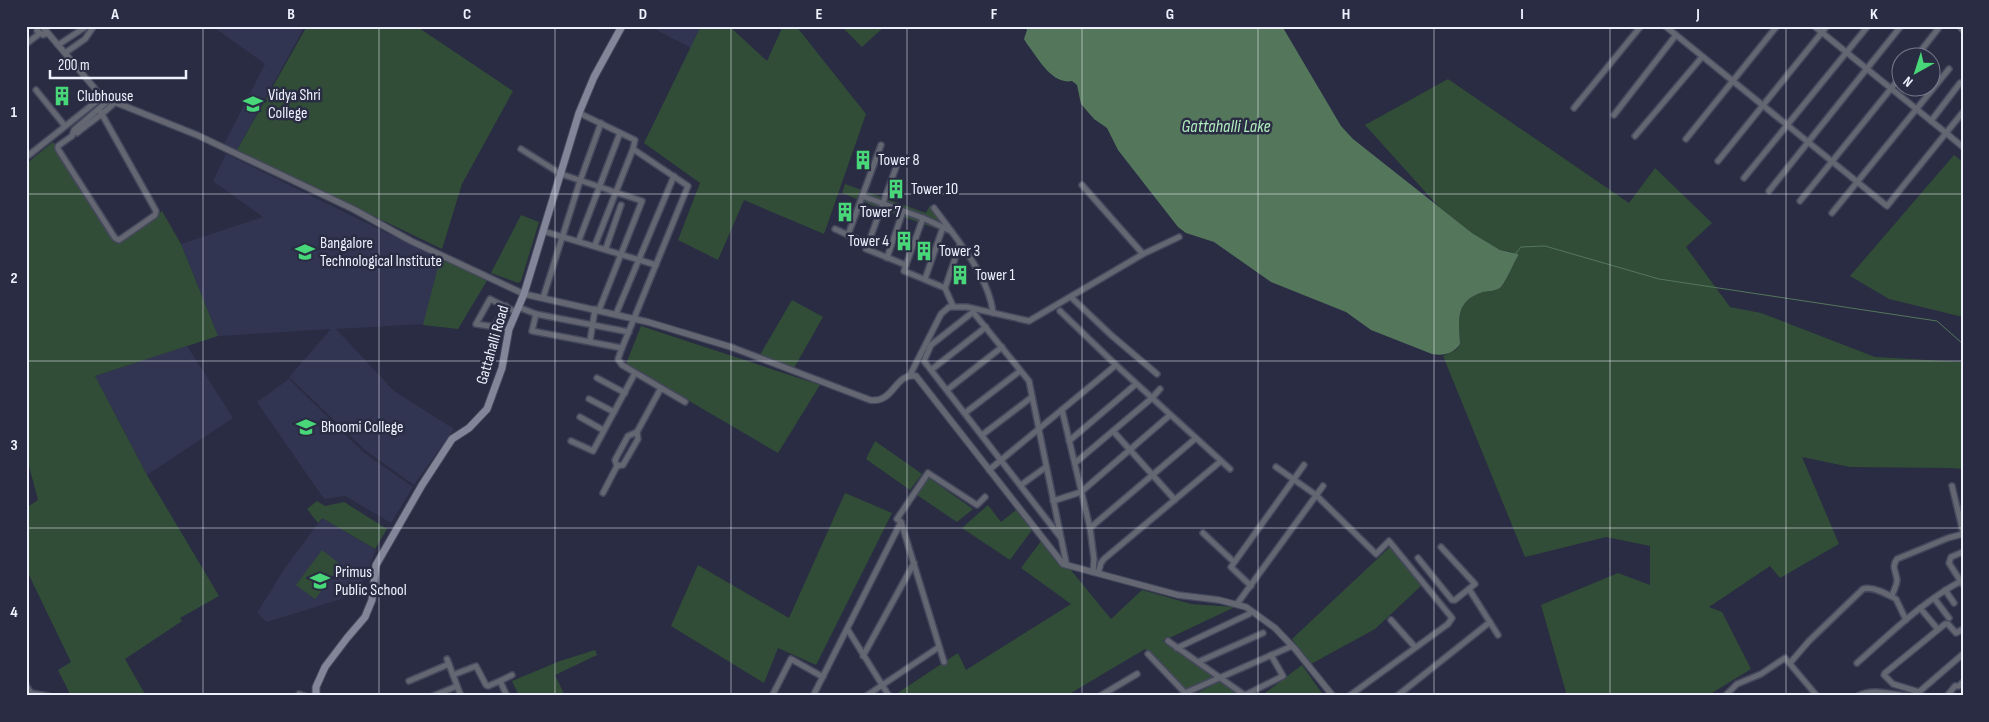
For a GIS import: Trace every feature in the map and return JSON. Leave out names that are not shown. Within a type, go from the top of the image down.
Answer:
[{"type":"main road","name":"Gattahalli Road","points":[[316,696],[316,687],[326,667],[365,617],[372,600],[376,565],[422,484],[452,439],[469,428],[487,409],[502,368],[509,329],[524,294],[579,113],[594,77],[622,26]]},
{"type":"street","points":[[38,26],[39,34]]},
{"type":"street","points":[[42,26],[102,97],[197,135],[353,210],[411,241],[524,294],[634,318],[731,346],[870,400],[878,401],[886,398],[905,377],[910,375],[916,376],[1063,564],[1178,595],[1219,600],[1246,607],[1275,628],[1333,696]]},
{"type":"street","points":[[58,45],[87,26]]},
{"type":"street","points":[[65,53],[85,39],[94,26]]},
{"type":"street","points":[[1574,108],[1641,26]]},
{"type":"street","points":[[1665,26],[1887,206],[1963,112]]},
{"type":"street","points":[[1686,139],[1778,26]]},
{"type":"street","points":[[1814,26],[1963,147]]},
{"type":"street","points":[[1718,161],[1827,26]]},
{"type":"street","points":[[1744,178],[1868,26]]},
{"type":"street","points":[[1769,191],[1901,26]]},
{"type":"street","points":[[1959,26],[1963,30]]},
{"type":"street","points":[[1924,48],[1938,29]]},
{"type":"street","points":[[26,44],[39,34],[48,33]]},
{"type":"street","points":[[1614,115],[1676,35]]},
{"type":"street","points":[[1636,136],[1702,57]]},
{"type":"street","points":[[1832,213],[1948,69]]},
{"type":"street","points":[[1931,121],[1960,83]]},
{"type":"street","points":[[1800,202],[1891,88]]},
{"type":"street","points":[[36,90],[65,126]]},
{"type":"street","points":[[27,155],[102,97]]},
{"type":"street","points":[[99,108],[104,114],[111,132],[156,212],[155,215],[119,240],[115,238],[58,149],[60,145],[72,136],[74,130],[99,108],[112,101]]},
{"type":"street","points":[[77,133],[98,115],[104,114],[112,101]]},
{"type":"street","points":[[579,113],[635,140],[595,245]]},
{"type":"street","points":[[543,298],[562,235],[601,123]]},
{"type":"street","points":[[579,240],[620,133]]},
{"type":"street","points":[[848,235],[881,145]]},
{"type":"street","points":[[521,149],[561,174],[642,201],[597,310],[590,341]]},
{"type":"street","points":[[633,149],[688,186],[618,361],[685,402]]},
{"type":"street","points":[[898,162],[866,249],[906,265]]},
{"type":"street","points":[[616,314],[674,176]]},
{"type":"street","points":[[1082,185],[1143,254]]},
{"type":"street","points":[[862,196],[923,218],[952,231]]},
{"type":"street","points":[[606,248],[621,205]]},
{"type":"street","points":[[934,208],[952,231],[986,287],[992,303],[993,313]]},
{"type":"street","points":[[887,258],[903,211]]},
{"type":"street","points":[[923,218],[904,271],[945,288],[952,303]]},
{"type":"street","points":[[925,279],[943,228]]},
{"type":"street","points":[[834,229],[868,244]]},
{"type":"street","points":[[544,231],[639,258],[656,265]]},
{"type":"street","points":[[952,303],[1027,322],[1143,254],[1179,237]]},
{"type":"street","points":[[945,288],[960,244]]},
{"type":"street","points":[[1071,296],[1111,335],[1157,374]]},
{"type":"street","points":[[509,329],[476,324],[490,299],[517,310],[629,332]]},
{"type":"street","points":[[910,375],[941,314],[952,303]]},
{"type":"street","points":[[494,327],[506,306]]},
{"type":"street","points":[[1061,538],[924,360],[932,345],[974,312],[1029,381],[1066,562]]},
{"type":"street","points":[[1060,312],[1230,469]]},
{"type":"street","points":[[536,314],[532,331],[622,348]]},
{"type":"street","points":[[931,370],[986,327]]},
{"type":"street","points":[[947,390],[1002,347]]},
{"type":"street","points":[[989,470],[1116,365]]},
{"type":"street","points":[[965,413],[1020,370]]},
{"type":"street","points":[[571,441],[593,451],[635,373]]},
{"type":"street","points":[[597,378],[625,393]]},
{"type":"street","points":[[1069,441],[1136,384]]},
{"type":"street","points":[[617,466],[623,465],[631,452],[638,439],[637,432],[661,388]]},
{"type":"street","points":[[1074,463],[1152,398],[1160,389]]},
{"type":"street","points":[[982,435],[1032,398]]},
{"type":"street","points":[[588,399],[614,412]]},
{"type":"street","points":[[1062,410],[1090,528],[1096,572]]},
{"type":"street","points":[[1053,501],[1081,492],[1170,415]]},
{"type":"street","points":[[580,417],[603,430]]},
{"type":"street","points":[[1113,431],[1175,500]]},
{"type":"street","points":[[603,493],[617,466],[615,460],[628,436],[637,432]]},
{"type":"street","points":[[1090,528],[1196,438]]},
{"type":"street","points":[[1096,572],[1104,559],[1221,461]]},
{"type":"street","points":[[1251,586],[1231,567],[1304,465]]},
{"type":"street","points":[[1021,485],[1046,467]]},
{"type":"street","points":[[1276,467],[1316,495],[1376,554],[1389,541],[1452,618],[1448,624],[1349,696]]},
{"type":"street","points":[[944,662],[901,522],[896,520],[928,473],[977,504],[985,497]]},
{"type":"street","points":[[1237,604],[1323,486]]},
{"type":"street","points":[[1892,596],[1897,579],[1894,571],[1894,562],[1897,559],[1963,533],[1952,486]]},
{"type":"street","points":[[813,696],[901,522]]},
{"type":"street","points":[[1204,533],[1234,562]]},
{"type":"street","points":[[1418,558],[1452,600],[1455,600],[1470,590],[1475,584],[1441,547]]},
{"type":"street","points":[[1857,663],[1920,608],[1945,590],[1962,582],[1952,569],[1949,558],[1963,552]]},
{"type":"street","points":[[864,656],[914,563]]},
{"type":"street","points":[[1790,663],[1809,641],[1863,589],[1868,587],[1896,599],[1906,620]]},
{"type":"street","points":[[1470,590],[1498,635]]},
{"type":"street","points":[[1945,590],[1954,603]]},
{"type":"street","points":[[1934,598],[1950,618]]},
{"type":"street","points":[[1920,608],[1936,627]]},
{"type":"street","points":[[1177,648],[1249,614]]},
{"type":"street","points":[[1391,620],[1415,647]]},
{"type":"street","points":[[1397,696],[1490,622]]},
{"type":"street","points":[[1963,630],[1956,633],[1948,624],[1945,624],[1884,674],[1893,684],[1918,694],[1963,654]]},
{"type":"street","points":[[848,630],[889,696]]},
{"type":"street","points":[[1198,662],[1263,633]]},
{"type":"street","points":[[1168,641],[1245,695],[1283,676],[1272,655]]},
{"type":"street","points":[[1148,654],[1187,694],[1292,646]]},
{"type":"street","points":[[866,696],[939,647]]},
{"type":"street","points":[[772,696],[791,658],[823,677]]},
{"type":"street","points":[[1725,696],[1737,684],[1761,674],[1785,658],[1817,696]]},
{"type":"street","points":[[409,681],[448,662],[462,696]]},
{"type":"street","points":[[453,675],[474,666],[487,686],[512,675]]},
{"type":"street","points":[[1100,696],[1137,674]]},
{"type":"street","points":[[500,680],[507,696]]},
{"type":"street","points":[[1947,696],[1955,686],[1959,686],[1963,682]]},
{"type":"street","points":[[26,684],[29,694],[48,696]]},
{"type":"street","points":[[1892,694],[1893,684]]},
{"type":"street","points":[[433,696],[457,686]]},
{"type":"street","points":[[1858,696],[1862,693],[1906,696]]},
{"type":"street","points":[[298,696],[299,694],[305,696]]},
{"type":"shaded area","name":"Vidya Shri College","points":[[212,26],[305,26],[237,150],[224,144],[265,64]]},
{"type":"shaded area","points":[[307,26],[416,26],[513,91],[462,184],[442,249],[237,150]]},
{"type":"shaded area","points":[[649,26],[701,26],[691,48]]},
{"type":"shaded area","points":[[701,26],[729,26],[767,61],[783,26],[796,26],[866,114],[824,234],[744,200],[718,260],[678,240],[700,183],[644,143]]},
{"type":"shaded area","points":[[841,26],[885,26],[862,47]]},
{"type":"shaded area","points":[[1448,79],[1629,203],[1655,168],[1712,223],[1686,247],[1730,307],[1761,313],[1875,357],[1963,362],[1963,469],[1850,467],[1802,457],[1839,544],[1780,578],[1770,566],[1709,607],[1722,612],[1751,669],[1707,696],[1567,696],[1541,605],[1618,573],[1650,585],[1650,546],[1606,537],[1525,557],[1443,356],[1456,350],[1460,344],[1460,313],[1467,301],[1483,292],[1501,287],[1518,256],[1512,252],[1500,250],[1472,233],[1438,206],[1365,125]]},
{"type":"shaded area","points":[[53,142],[118,244],[162,211],[181,244],[218,336],[95,376],[147,475],[219,596],[180,618],[182,621],[125,659],[146,696],[71,696],[58,670],[71,662],[26,569],[26,508],[38,500],[26,455],[26,164]]},
{"type":"shaded area","name":"Bangalore Technological Institute","points":[[226,154],[440,259],[424,324],[336,329],[394,391],[454,429],[414,485],[365,450],[289,377],[331,329],[218,336],[181,244],[263,217],[213,181]]},
{"type":"shaded area","points":[[1954,155],[1963,162],[1963,317],[1889,299],[1850,276]]},
{"type":"shaded area","points":[[845,184],[926,213],[930,205],[944,223],[940,230],[876,207],[842,193]]},
{"type":"shaded area","points":[[521,215],[539,222],[521,281],[518,283],[491,273]]},
{"type":"shaded area","points":[[440,259],[488,279],[458,329],[423,325]]},
{"type":"shaded area","points":[[792,300],[823,317],[794,368],[760,355]]},
{"type":"shaded area","points":[[641,326],[820,385],[778,453],[626,364]]},
{"type":"shaded area","points":[[187,346],[233,418],[147,475],[95,376]]},
{"type":"shaded area","name":"Bhoomi College","points":[[289,379],[363,452],[413,487],[391,523],[345,496],[324,499],[257,402]]},
{"type":"shaded area","points":[[875,441],[922,474],[910,490],[866,459]]},
{"type":"shaded area","points":[[929,478],[973,509],[957,522],[917,495]]},
{"type":"shaded area","points":[[845,493],[892,513],[816,665],[778,648],[764,683],[671,626],[698,565],[789,618]]},
{"type":"shaded area","points":[[317,501],[325,506],[344,502],[387,529],[375,549],[322,518],[318,523],[307,509]]},
{"type":"shaded area","points":[[988,505],[1001,522],[1016,510],[1032,530],[1010,560],[962,528]]},
{"type":"shaded area","name":"Primus Public School","points":[[322,518],[376,550],[357,594],[267,622],[257,613],[285,568]]},
{"type":"shaded area","points":[[1041,541],[1061,567],[1070,569],[1111,619],[1142,590],[1191,604],[1235,607],[1163,641],[1215,677],[1185,689],[1145,649],[1066,696],[893,696],[958,653],[966,670],[1071,604],[1021,568]]},
{"type":"shaded area","points":[[1390,547],[1422,585],[1375,629],[1311,664],[1292,639]]},
{"type":"shaded area","points":[[322,550],[341,565],[315,599],[296,585]]},
{"type":"shaded area","points":[[595,650],[597,655],[555,675],[565,696],[519,696],[512,681],[560,661]]},
{"type":"shaded area","points":[[1302,665],[1324,696],[1261,696]]},
{"type":"shaded area","points":[[1221,680],[1243,696],[1199,696],[1196,694]]},
{"type":"water","name":"Gattahalli Lake","points":[[1025,26],[1282,26],[1341,126],[1353,139],[1472,233],[1500,250],[1518,254],[1518,256],[1501,287],[1483,292],[1467,301],[1460,313],[1460,344],[1451,352],[1440,355],[1432,354],[1371,330],[1346,312],[1271,282],[1214,242],[1186,233],[1178,227],[1118,150],[1107,128],[1094,119],[1081,104],[1077,85],[1072,81],[1058,79],[1041,63],[1024,39],[1027,30]]},
{"type":"waterway","points":[[1516,253],[1521,247],[1545,246],[1659,279],[1937,321],[1963,344]]},
{"type":"place","name":"Clubhouse","points":[[62,96]]},
{"type":"place","name":"Vidya Shri College","points":[[253,104]]},
{"type":"place","name":"Tower 8","points":[[863,160]]},
{"type":"place","name":"Tower 10","points":[[896,189]]},
{"type":"place","name":"Tower 7","points":[[845,212]]},
{"type":"place","name":"Tower 4","points":[[904,241]]},
{"type":"place","name":"Tower 3","points":[[924,251]]},
{"type":"place","name":"Bangalore Technological Institute","points":[[305,252]]},
{"type":"place","name":"Tower 1","points":[[960,275]]},
{"type":"place","name":"Bhoomi College","points":[[306,427]]},
{"type":"place","name":"Primus Public School","points":[[320,581]]}]
